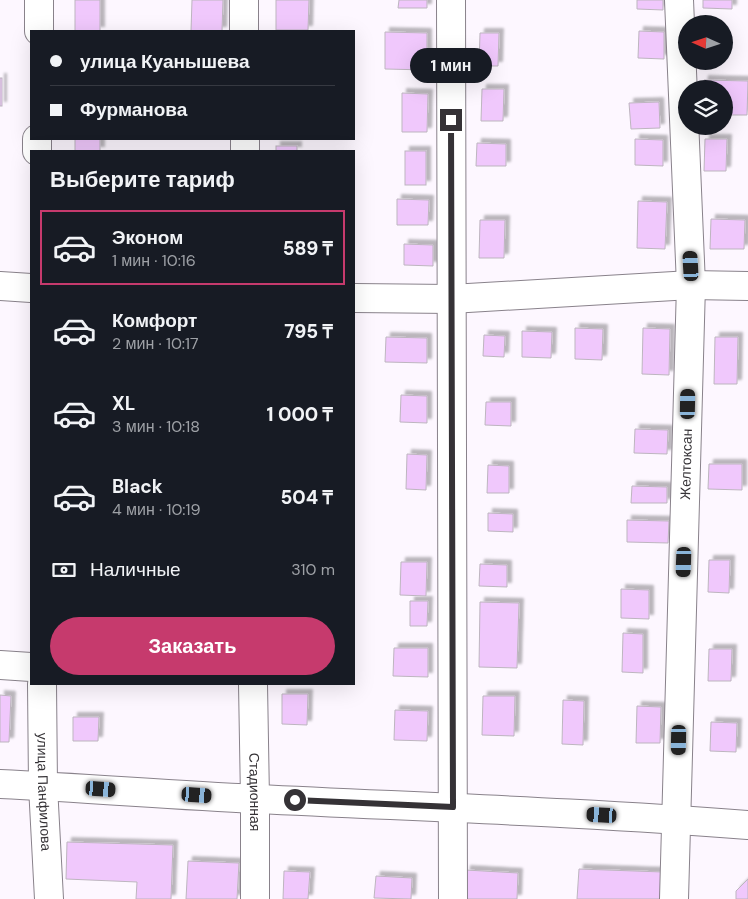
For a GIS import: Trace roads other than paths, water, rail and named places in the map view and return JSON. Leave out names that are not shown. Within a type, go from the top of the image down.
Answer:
[{"type":"street","points":[[39,0],[39,30]]},
{"type":"street","points":[[244,0],[244,30]]},
{"type":"street","points":[[451,0],[453,899]]},
{"type":"street","name":"Желтоксан","points":[[674,899],[691,285],[679,0]]},
{"type":"street","points":[[355,298],[451,299],[691,285],[748,286]]},
{"type":"street","points":[[0,286],[30,288]]},
{"type":"street","points":[[0,665],[30,666]]},
{"type":"street","name":"улица Панфилова","points":[[42,685],[43,786],[49,899]]},
{"type":"street","name":"Стадионная","points":[[253,685],[254,899]]},
{"type":"street","points":[[0,784],[255,799],[677,819],[748,825]]}]
